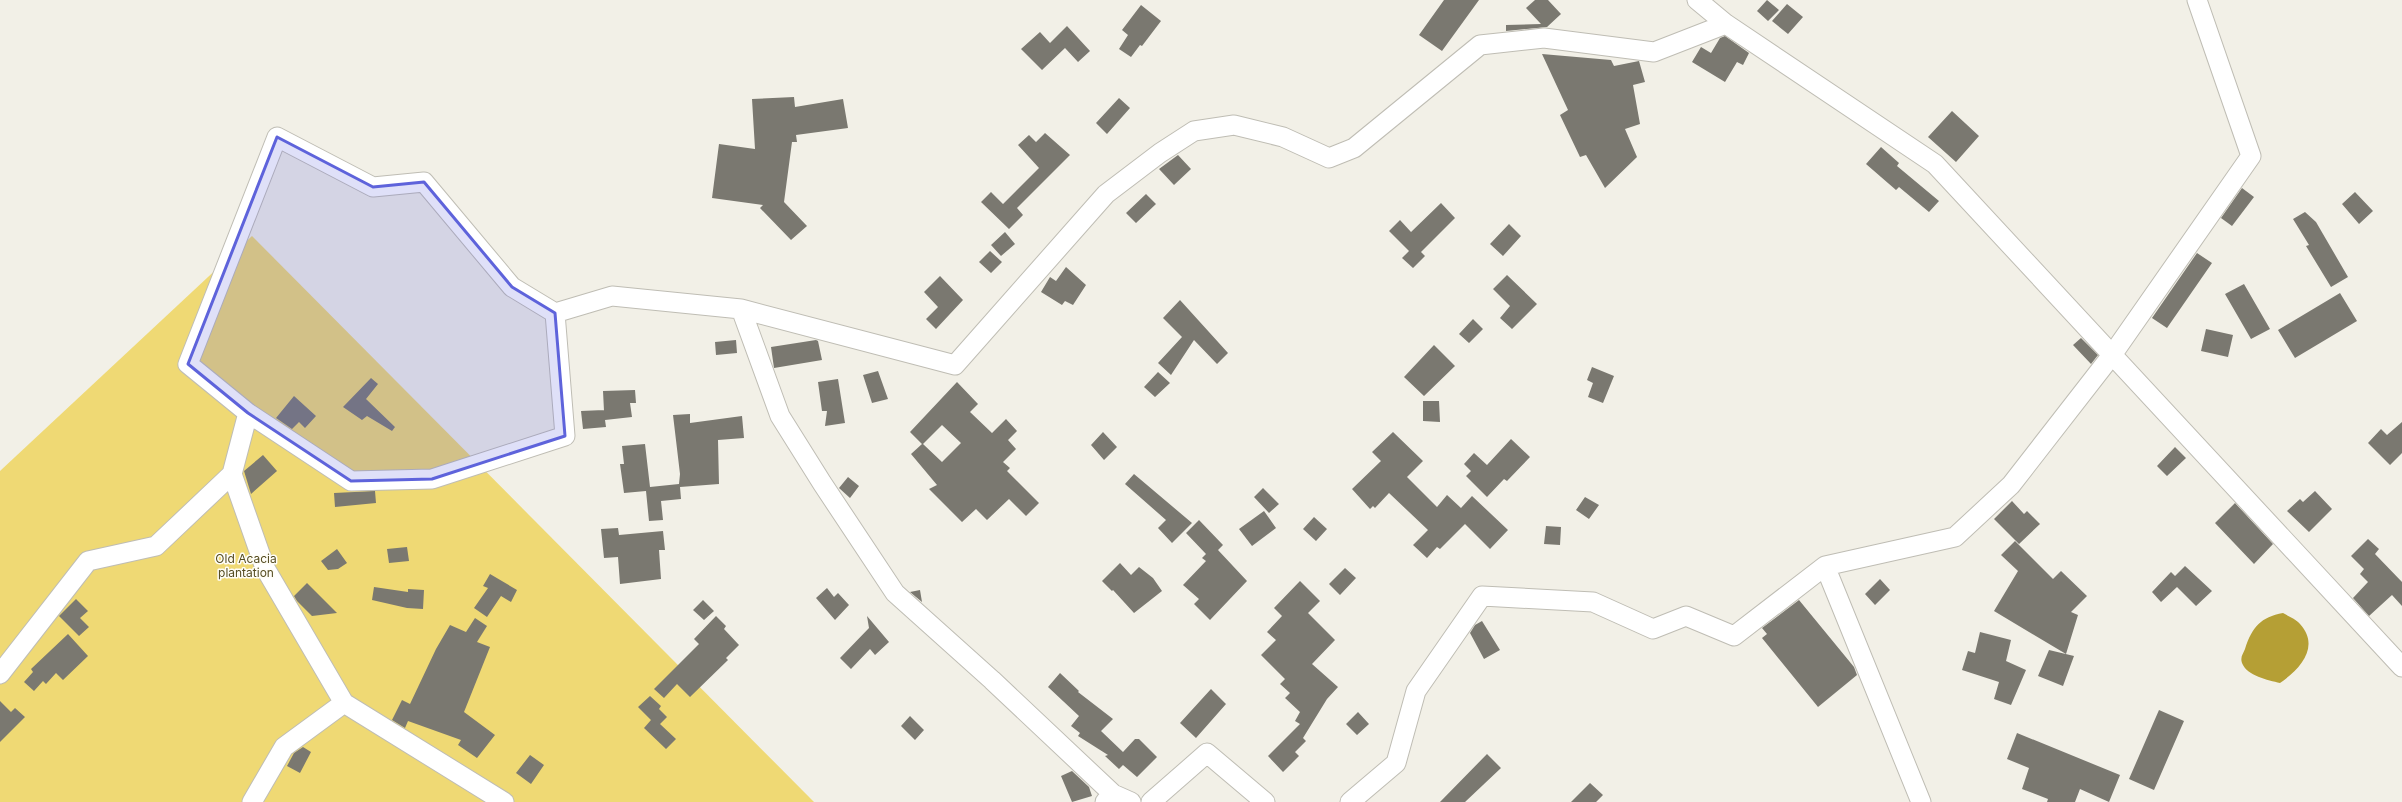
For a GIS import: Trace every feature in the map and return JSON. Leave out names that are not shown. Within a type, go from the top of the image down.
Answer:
[{"type":"street","points":[[1697,0],[1726,24],[1935,164],[2402,667]]},
{"type":"street","points":[[1350,802],[1396,763],[1416,691],[1482,596],[1593,602],[1653,630],[1686,616],[1734,636],[1825,566],[1955,537],[2011,485],[2112,355],[2251,156],[2197,0]]},
{"type":"street","points":[[554,313],[565,436],[432,479],[351,481],[248,413],[188,364],[277,137],[373,187],[424,182],[512,287],[554,313],[612,296],[741,309],[955,365],[1106,194],[1160,153],[1194,131],[1234,125],[1283,137],[1329,158],[1354,148],[1480,45],[1544,38],[1654,52],[1726,24]]},
{"type":"street","points":[[741,309],[780,416],[822,483],[895,593],[992,680],[1109,798],[1131,802]]},
{"type":"street","points":[[0,674],[88,561],[156,546],[232,474],[248,413]]},
{"type":"street","points":[[232,474],[265,568],[344,703],[504,802]]},
{"type":"street","points":[[1825,566],[1921,802]]},
{"type":"street","points":[[252,802],[284,747],[344,703]]},
{"type":"street","points":[[1151,802],[1206,754],[1265,802]]},
{"type":"highlighted area","points":[[277,137],[373,187],[424,182],[512,287],[555,313],[565,436],[432,479],[351,481],[248,413],[188,364]]},
{"type":"green space","name":"Old Acacia plantation","points":[[252,236],[814,802],[0,802],[0,471]]},
{"type":"shaded area","points":[[2283,613],[2300,624],[2306,633],[2308,649],[2300,665],[2280,683],[2264,679],[2248,671],[2241,659],[2251,635],[2258,624],[2269,617]]},
{"type":"building","points":[[1444,0],[1479,0],[1442,51],[1419,35]]},
{"type":"building","points":[[1535,0],[1548,0],[1561,14],[1547,27],[1506,31],[1506,25],[1541,24],[1526,8]]},
{"type":"building","points":[[1767,0],[1779,10],[1768,21],[1757,11]]},
{"type":"building","points":[[1787,4],[1803,17],[1788,34],[1772,21]]},
{"type":"building","points":[[1141,5],[1161,21],[1142,46],[1140,45],[1131,57],[1119,49],[1128,35],[1122,30]]},
{"type":"building","points":[[1067,26],[1090,51],[1078,62],[1065,48],[1042,70],[1021,49],[1040,32],[1050,43]]},
{"type":"building","points":[[1725,36],[1749,53],[1743,65],[1737,62],[1725,82],[1692,62],[1701,47],[1711,53],[1720,38]]},
{"type":"building","points":[[1542,54],[1611,60],[1614,66],[1639,61],[1645,82],[1633,85],[1640,124],[1625,129],[1637,157],[1605,188],[1586,155],[1580,157],[1560,115],[1568,110]]},
{"type":"building","points":[[794,97],[795,107],[843,99],[848,128],[796,135],[797,142],[792,142],[784,202],[807,226],[791,240],[760,208],[763,205],[712,198],[719,144],[755,149],[752,99]]},
{"type":"building","points":[[1119,98],[1130,108],[1107,134],[1096,123]]},
{"type":"building","points":[[1952,111],[1979,136],[1956,162],[1928,137]]},
{"type":"building","points":[[1045,133],[1070,155],[1017,208],[1023,215],[1009,229],[981,202],[991,192],[1003,204],[1039,168],[1018,145],[1029,135],[1036,142]]},
{"type":"building","points":[[1881,147],[1899,163],[1897,166],[1939,201],[1929,212],[1899,187],[1896,190],[1866,164]]},
{"type":"building","points":[[1178,155],[1191,169],[1174,185],[1159,169]]},
{"type":"building","points":[[2242,188],[2254,197],[2232,226],[2221,218]]},
{"type":"building","points":[[2355,192],[2373,211],[2359,224],[2342,204]]},
{"type":"building","points":[[1146,194],[1156,204],[1136,223],[1126,213]]},
{"type":"building","points":[[1441,203],[1455,218],[1421,252],[1425,256],[1413,268],[1402,258],[1409,251],[1389,231],[1400,220],[1411,232]]},
{"type":"building","points":[[2305,212],[2316,222],[2348,277],[2331,287],[2306,246],[2309,245],[2293,219]]},
{"type":"building","points":[[1509,224],[1521,236],[1503,256],[1490,244]]},
{"type":"building","points":[[1005,232],[1015,244],[1001,256],[991,245]]},
{"type":"building","points":[[990,251],[1002,262],[991,273],[979,262]]},
{"type":"building","points":[[2197,253],[2212,263],[2167,328],[2152,318]]},
{"type":"building","points":[[1066,267],[1086,285],[1073,305],[1065,301],[1062,305],[1041,292],[1050,277],[1056,281]]},
{"type":"building","points":[[1507,275],[1537,304],[1512,329],[1500,318],[1510,306],[1493,289]]},
{"type":"building","points":[[940,276],[963,300],[936,329],[926,319],[938,307],[924,292]]},
{"type":"building","points":[[2244,284],[2270,329],[2251,339],[2225,294]]},
{"type":"building","points":[[2340,293],[2357,321],[2295,358],[2278,330]]},
{"type":"building","points":[[1180,300],[1228,353],[1217,364],[1194,340],[1171,375],[1158,363],[1182,337],[1163,318]]},
{"type":"building","points":[[1473,319],[1483,329],[1469,343],[1459,334]]},
{"type":"building","points":[[2206,329],[2233,335],[2228,357],[2201,351]]},
{"type":"building","points":[[2081,338],[2098,355],[2091,364],[2073,345]]},
{"type":"building","points":[[736,340],[737,353],[716,355],[715,342]]},
{"type":"building","points":[[816,340],[818,341],[822,360],[774,368],[771,347]]},
{"type":"building","points":[[1434,345],[1455,366],[1424,396],[1404,377]]},
{"type":"building","points":[[1592,367],[1614,376],[1603,403],[1588,397],[1593,383],[1587,380]]},
{"type":"building","points":[[878,371],[888,399],[872,403],[863,375]]},
{"type":"building","points":[[1158,372],[1170,383],[1155,397],[1144,387]]},
{"type":"building","points":[[371,378],[378,384],[366,399],[395,427],[392,431],[367,416],[362,420],[343,407]]},
{"type":"building","points":[[838,379],[845,423],[825,426],[827,411],[822,411],[818,382]]},
{"type":"building","points":[[957,382],[978,404],[970,412],[992,433],[1006,419],[1017,431],[1008,440],[1016,449],[1003,462],[1010,468],[1007,471],[1039,503],[1026,516],[1009,499],[987,520],[976,509],[962,522],[929,489],[937,485],[911,454],[922,444],[910,432]],"holes":[[[942,425],[961,443],[942,462],[923,444]]]},
{"type":"building","points":[[635,390],[636,403],[630,403],[632,417],[605,420],[606,427],[583,429],[581,411],[604,410],[603,391]]},
{"type":"building","points":[[294,396],[316,416],[305,428],[299,422],[292,429],[276,418]]},
{"type":"building","points":[[1423,401],[1439,401],[1440,422],[1423,421]]},
{"type":"building","points":[[690,414],[690,423],[742,416],[744,438],[718,440],[719,484],[680,487],[681,499],[661,501],[663,520],[649,521],[646,491],[624,493],[620,464],[624,464],[622,446],[645,444],[650,487],[679,484],[680,474],[673,415]]},
{"type":"building","points":[[2402,422],[2402,453],[2390,465],[2368,443],[2381,429],[2387,435]]},
{"type":"building","points":[[1103,432],[1117,447],[1104,460],[1091,445]]},
{"type":"building","points":[[1393,432],[1423,461],[1407,477],[1437,507],[1447,495],[1461,508],[1472,496],[1508,530],[1490,549],[1465,524],[1440,549],[1437,547],[1427,558],[1413,545],[1428,530],[1389,493],[1375,508],[1373,506],[1370,509],[1352,489],[1381,461],[1372,452]]},
{"type":"building","points":[[1511,439],[1530,457],[1507,481],[1504,479],[1487,497],[1466,476],[1471,471],[1464,464],[1474,453],[1487,465]]},
{"type":"building","points":[[2175,447],[2186,458],[2167,476],[2157,466]]},
{"type":"building","points":[[263,455],[277,471],[251,494],[244,471]]},
{"type":"building","points":[[1134,474],[1192,523],[1172,543],[1158,528],[1166,520],[1125,484]]},
{"type":"building","points":[[848,477],[859,486],[850,498],[839,488]]},
{"type":"building","points":[[1263,488],[1279,504],[1269,513],[1254,497]]},
{"type":"building","points":[[375,491],[376,503],[335,507],[334,493]]},
{"type":"building","points":[[2315,491],[2332,509],[2309,532],[2287,511],[2300,499],[2303,502]]},
{"type":"building","points":[[1585,497],[1599,505],[1589,519],[1576,510]]},
{"type":"building","points":[[2012,501],[2024,514],[2027,511],[2040,524],[2019,544],[1994,519]]},
{"type":"building","points":[[2235,503],[2273,544],[2254,564],[2215,523]]},
{"type":"building","points":[[1264,511],[1276,528],[1252,546],[1239,529]]},
{"type":"building","points":[[1314,517],[1327,529],[1316,541],[1303,529]]},
{"type":"building","points":[[1199,520],[1223,545],[1218,550],[1247,581],[1210,620],[1194,604],[1199,599],[1183,585],[1206,561],[1202,558],[1206,554],[1186,533]]},
{"type":"building","points":[[1546,526],[1561,527],[1560,545],[1544,544]]},
{"type":"building","points":[[618,528],[619,535],[663,531],[665,550],[659,550],[661,579],[620,584],[618,557],[604,558],[601,529]]},
{"type":"building","points":[[2368,539],[2379,549],[2375,554],[2402,582],[2402,606],[2392,595],[2369,616],[2353,598],[2368,582],[2360,574],[2364,569],[2351,556]]},
{"type":"building","points":[[2015,541],[2053,579],[2061,571],[2087,596],[2071,612],[2078,615],[2066,654],[1994,611],[2018,571],[2001,555]]},
{"type":"building","points":[[407,547],[409,561],[389,563],[387,549]]},
{"type":"building","points":[[337,549],[347,563],[338,569],[328,570],[321,561]]},
{"type":"building","points":[[1120,563],[1131,575],[1139,567],[1153,578],[1162,591],[1134,613],[1113,590],[1112,591],[1102,581]]},
{"type":"building","points":[[2185,566],[2212,591],[2196,606],[2177,587],[2161,602],[2152,592],[2171,572],[2175,576]]},
{"type":"building","points":[[1345,568],[1356,578],[1340,595],[1329,584]]},
{"type":"building","points":[[490,574],[517,590],[511,602],[501,596],[487,617],[474,608],[488,588],[483,586]]},
{"type":"building","points":[[1880,579],[1890,590],[1875,605],[1865,594]]},
{"type":"building","points":[[1300,581],[1320,601],[1308,613],[1335,640],[1312,664],[1338,687],[1327,699],[1303,738],[1306,741],[1295,752],[1299,756],[1283,772],[1268,756],[1300,724],[1295,721],[1300,712],[1285,698],[1290,693],[1280,684],[1285,679],[1261,655],[1276,640],[1267,632],[1282,616],[1274,608]]},
{"type":"building","points":[[307,583],[337,613],[312,616],[297,601],[294,596]]},
{"type":"building","points":[[374,587],[408,592],[408,589],[424,590],[423,609],[407,608],[372,600]]},
{"type":"building","points":[[827,588],[834,597],[838,593],[849,605],[835,620],[816,598]]},
{"type":"building","points":[[920,590],[922,602],[910,592]]},
{"type":"building","points":[[76,599],[88,611],[80,618],[89,627],[79,636],[59,616]]},
{"type":"building","points":[[703,600],[714,611],[704,620],[693,610]]},
{"type":"building","points":[[1799,600],[1854,667],[1857,675],[1818,707],[1762,638],[1767,634],[1762,628]]},
{"type":"building","points":[[716,616],[726,626],[724,629],[739,645],[726,658],[728,660],[690,697],[677,684],[664,698],[654,689],[699,644],[694,639]]},
{"type":"building","points":[[867,616],[889,642],[875,655],[870,649],[851,669],[840,658],[869,628]]},
{"type":"building","points":[[475,618],[487,626],[477,642],[490,647],[464,712],[495,735],[477,758],[458,745],[461,740],[408,721],[405,728],[392,720],[402,700],[410,704],[436,649],[450,625],[466,632]]},
{"type":"building","points":[[1482,621],[1500,650],[1484,659],[1470,633],[1475,625]]},
{"type":"building","points":[[1980,632],[2011,640],[2006,661],[2026,670],[2011,705],[1994,699],[1999,682],[1962,670],[1968,651],[1975,653]]},
{"type":"building","points":[[68,634],[88,656],[63,680],[56,673],[46,684],[43,681],[34,691],[24,682],[33,672],[31,669]]},
{"type":"building","points":[[2049,650],[2074,656],[2063,686],[2038,676]]},
{"type":"building","points":[[1060,673],[1079,691],[1078,692],[1113,719],[1101,731],[1123,752],[1135,739],[1139,739],[1157,757],[1137,777],[1123,765],[1119,769],[1105,756],[1108,755],[1078,736],[1080,733],[1071,726],[1079,716],[1048,687]]},
{"type":"building","points":[[1211,689],[1226,704],[1196,738],[1180,723]]},
{"type":"building","points":[[650,696],[661,706],[659,709],[667,717],[660,724],[676,739],[666,749],[644,728],[651,720],[638,707]]},
{"type":"building","points":[[0,701],[11,712],[15,708],[25,717],[0,742]]},
{"type":"building","points":[[2159,710],[2184,721],[2154,790],[2129,779]]},
{"type":"building","points":[[1358,712],[1369,724],[1357,735],[1346,724]]},
{"type":"building","points":[[910,716],[924,730],[915,740],[901,726]]},
{"type":"building","points":[[2017,733],[2120,775],[2109,802],[2080,789],[2075,802],[2047,802],[2048,799],[2022,789],[2029,768],[2007,759]]},
{"type":"building","points":[[303,747],[311,752],[300,773],[287,766],[294,753]]},
{"type":"building","points":[[1487,754],[1501,768],[1465,802],[1440,802]]},
{"type":"building","points":[[530,755],[544,765],[531,784],[516,773]]},
{"type":"building","points":[[1072,771],[1089,787],[1092,796],[1072,802],[1061,776]]},
{"type":"building","points":[[1590,783],[1603,795],[1596,802],[1571,802]]}]
